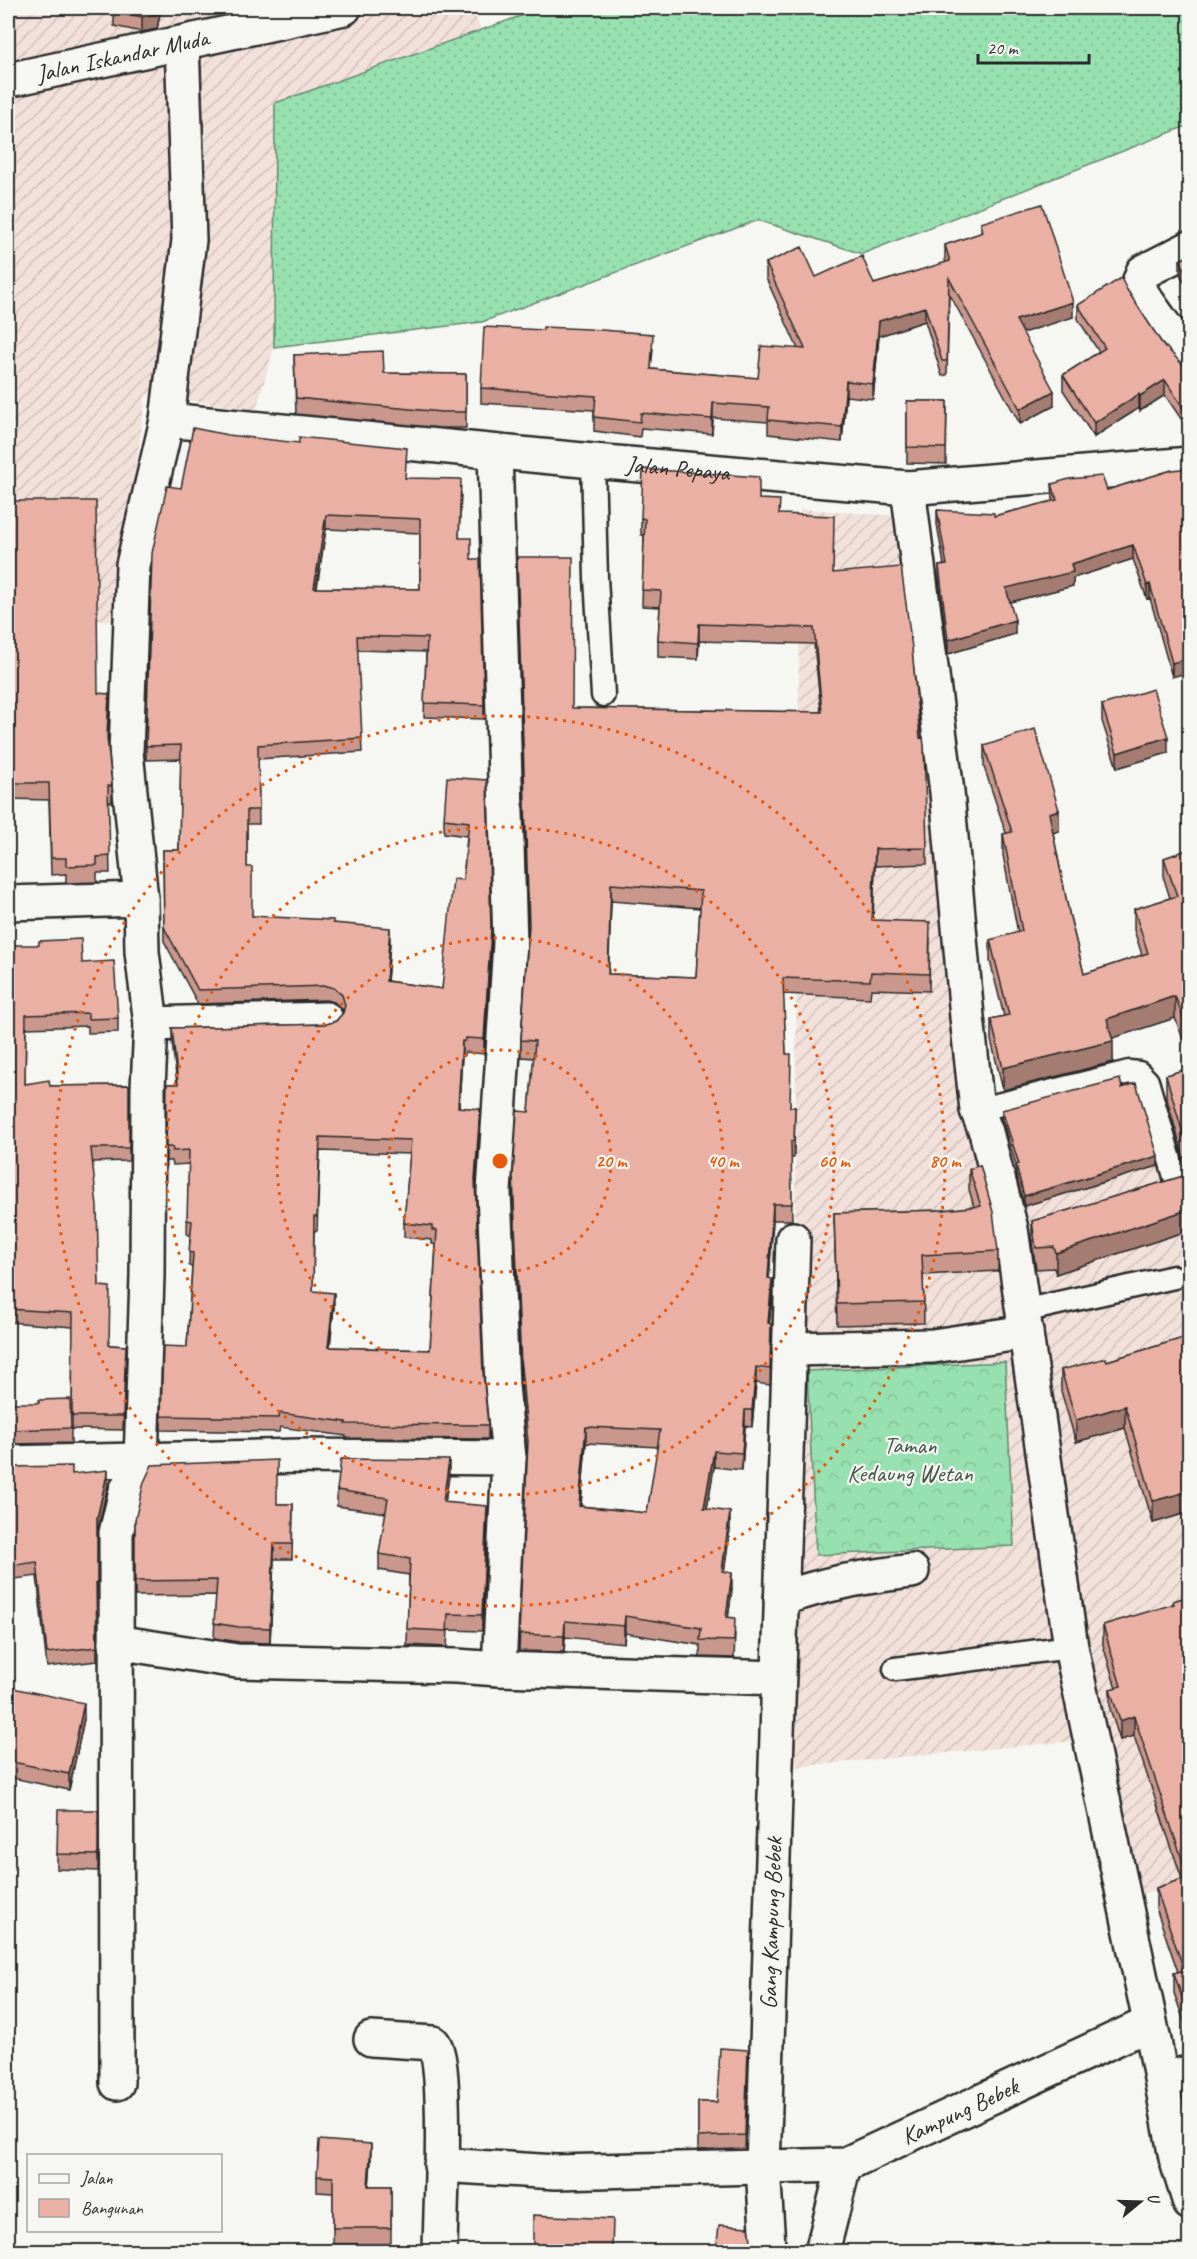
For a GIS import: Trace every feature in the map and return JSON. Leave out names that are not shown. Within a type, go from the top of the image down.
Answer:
[{"type":"street","name":"Jalan Iskandar Muda","points":[[8,80],[330,9]]},
{"type":"street","points":[[117,2083],[116,1533],[126,1491],[141,1461],[151,1024],[142,952],[141,899],[126,752],[133,565],[166,420],[189,240],[182,43]]},
{"type":"street","points":[[1190,248],[1143,272],[1139,283],[1142,294],[1190,362]]},
{"type":"street","name":"Jalan Pepaya","points":[[166,420],[593,461],[908,488],[1190,464]]},
{"type":"street","points":[[495,452],[510,943],[494,1192],[502,1384],[509,1458],[499,1669]]},
{"type":"street","points":[[908,488],[947,792],[977,1110],[986,1132],[1011,1229],[1071,1647],[1150,2023],[1176,2076],[1176,2158],[1190,2202]]},
{"type":"street","points":[[8,903],[141,899]]},
{"type":"street","points":[[151,1024],[326,1019]]},
{"type":"street","points":[[1143,1190],[1183,1178]]},
{"type":"street","points":[[1011,1229],[1044,1219]]},
{"type":"street","name":"Gang Kampung Bebek","points":[[768,2245],[763,2168],[793,1239]]},
{"type":"street","points":[[789,1349],[933,1346],[1024,1322]]},
{"type":"street","points":[[8,1463],[301,1456],[509,1458]]},
{"type":"street","points":[[781,1599],[812,1588],[855,1578],[912,1571]]},
{"type":"street","points":[[117,1642],[237,1661],[456,1666],[778,1678]]},
{"type":"street","name":"Kampung Bebek","points":[[441,2165],[556,2172],[601,2169],[844,2165],[1150,2023]]},
{"type":"street","points":[[371,2038],[433,2043],[438,2048],[443,2132],[440,2252]]},
{"type":"street","points":[[822,2252],[844,2165]]},
{"type":"lane","points":[[593,461],[596,578],[603,695]]},
{"type":"lane","points":[[977,1110],[1129,1072],[1139,1073],[1147,1081],[1183,1178]]},
{"type":"lane","points":[[1024,1322],[1174,1277]]},
{"type":"lane","points":[[895,1669],[1071,1647]]},
{"type":"shaded area","points":[[8,8],[213,8],[213,24],[268,8],[472,8],[481,30],[275,104],[274,347],[256,410],[146,394],[115,621],[8,615]]},
{"type":"shaded area","points":[[800,509],[901,516],[980,1115],[1146,1061],[1187,1180],[1189,1179],[1189,1879],[1110,1904],[1075,1741],[783,1768],[778,1680],[795,1210]]},
{"type":"green space","points":[[543,8],[1189,8],[1189,125],[862,254],[758,220],[482,322],[274,347],[275,103]]},
{"type":"green space","name":"Taman Kedaung Wetan","points":[[1005,1362],[1014,1546],[816,1555],[807,1371]]},
{"type":"building","points":[[115,8],[158,8],[157,14],[142,17],[114,11]]},
{"type":"building","points":[[1042,204],[1073,302],[1016,320],[1054,391],[1020,409],[949,278],[947,361],[942,361],[925,307],[879,321],[873,384],[846,381],[842,427],[768,420],[769,407],[713,403],[712,419],[641,413],[640,422],[594,417],[596,396],[481,388],[484,327],[543,330],[543,327],[653,334],[651,369],[758,378],[761,346],[805,349],[766,263],[802,247],[816,277],[862,256],[874,284],[950,261],[945,245],[983,232],[981,223]]},
{"type":"building","points":[[1190,255],[1190,279],[1180,260]]},
{"type":"building","points":[[1121,278],[1165,348],[1182,364],[1190,366],[1190,418],[1165,380],[1094,423],[1063,375],[1105,348],[1078,305]]},
{"type":"building","points":[[383,351],[384,373],[466,374],[466,412],[441,412],[296,398],[294,355]]},
{"type":"building","points":[[907,401],[947,401],[946,448],[907,447]]},
{"type":"building","points":[[193,428],[228,435],[299,443],[299,437],[407,448],[405,478],[461,479],[459,538],[471,538],[471,559],[480,559],[484,705],[424,703],[427,638],[357,636],[362,738],[258,745],[259,810],[247,810],[247,867],[252,867],[252,916],[333,920],[333,923],[390,928],[386,981],[442,989],[453,879],[463,880],[469,822],[444,819],[447,777],[487,780],[491,929],[484,1039],[465,1038],[465,1041],[462,1041],[458,1107],[480,1109],[475,1179],[483,1372],[488,1425],[346,1424],[346,1422],[280,1413],[279,1418],[161,1416],[163,1346],[187,1347],[193,1253],[189,1252],[192,1221],[187,1220],[189,1150],[173,1151],[172,1147],[166,1147],[167,1084],[178,1084],[172,1028],[327,1024],[336,1021],[343,1013],[345,1005],[342,995],[334,988],[326,986],[198,990],[164,927],[163,850],[179,850],[181,745],[146,746],[152,553],[167,486],[181,488]],"holes":[[[326,515],[420,519],[420,589],[314,588]],[[320,1137],[411,1140],[404,1223],[432,1226],[432,1230],[437,1230],[430,1350],[328,1347],[334,1293],[313,1291],[314,1217],[317,1217]]]},
{"type":"building","points":[[1190,468],[1190,658],[1172,663],[1150,584],[1147,585],[1133,545],[1071,564],[1073,572],[1006,588],[1015,620],[948,640],[939,566],[947,565],[937,510],[994,513],[994,516],[1057,500],[1052,484],[1069,479],[1102,476],[1107,490],[1172,470]]},
{"type":"building","points":[[643,469],[759,477],[759,499],[780,500],[779,514],[834,516],[833,573],[901,567],[912,648],[920,738],[923,737],[924,746],[927,848],[875,849],[872,920],[930,922],[929,974],[871,972],[870,981],[783,978],[786,1054],[791,1054],[790,1107],[795,1107],[794,1141],[791,1141],[792,1204],[773,1204],[768,1278],[772,1279],[768,1323],[771,1324],[770,1369],[756,1367],[752,1410],[745,1410],[742,1453],[714,1451],[704,1508],[730,1512],[722,1571],[732,1573],[726,1617],[735,1618],[734,1641],[700,1640],[701,1628],[625,1616],[624,1626],[565,1621],[564,1636],[519,1634],[528,1442],[521,1367],[513,1176],[517,1111],[529,1112],[535,1041],[521,1040],[529,926],[517,557],[573,557],[572,708],[822,712],[814,628],[699,624],[698,643],[658,640],[661,591],[642,590],[645,519],[641,518]],"holes":[[[611,884],[701,891],[696,977],[608,974]],[[586,1427],[660,1430],[647,1513],[579,1506]]]},
{"type":"building","points":[[8,501],[96,501],[98,693],[109,694],[107,737],[112,786],[108,786],[110,856],[97,857],[97,865],[66,866],[66,858],[51,858],[49,783],[8,783]]},
{"type":"building","points":[[1153,689],[1168,737],[1117,753],[1102,705]]},
{"type":"building","points":[[1035,729],[1059,810],[1049,813],[1084,974],[1148,953],[1134,909],[1177,896],[1164,858],[1190,849],[1190,1035],[1175,996],[1107,1019],[1113,1041],[1003,1068],[991,1019],[1009,1015],[990,940],[1022,931],[1003,834],[1012,832],[984,746]]},
{"type":"building","points":[[81,939],[82,963],[114,961],[118,1018],[88,1019],[88,1013],[26,1015],[25,1084],[49,1080],[50,1086],[129,1085],[129,1148],[91,1148],[97,1207],[99,1286],[110,1287],[109,1345],[126,1346],[123,1416],[72,1416],[73,1313],[8,1309],[8,945],[39,945],[39,941]]},
{"type":"building","points":[[1190,1068],[1190,1137],[1184,1137],[1166,1075]]},
{"type":"building","points":[[1120,1079],[1122,1088],[1136,1083],[1158,1156],[1024,1196],[1016,1165],[1019,1164],[1002,1110]]},
{"type":"building","points":[[980,1165],[993,1212],[998,1251],[922,1255],[924,1302],[837,1304],[834,1213],[943,1210],[981,1206],[969,1169]]},
{"type":"building","points":[[1190,1174],[1190,1209],[1056,1253],[1054,1247],[1036,1248],[1032,1221]]},
{"type":"building","points":[[1190,1336],[1190,1491],[1153,1501],[1125,1406],[1076,1420],[1061,1370],[1106,1358],[1107,1361]]},
{"type":"building","points":[[70,1399],[71,1428],[8,1430],[8,1403],[39,1403],[39,1400]]},
{"type":"building","points":[[341,1459],[449,1460],[443,1502],[487,1506],[482,1615],[448,1614],[447,1631],[407,1629],[410,1559],[379,1554],[388,1498],[337,1490]]},
{"type":"building","points":[[277,1460],[277,1504],[293,1504],[292,1544],[274,1544],[270,1628],[214,1623],[217,1580],[135,1581],[135,1520],[144,1482],[152,1465]]},
{"type":"building","points":[[72,1466],[72,1474],[108,1470],[97,1518],[97,1647],[47,1653],[37,1562],[8,1566],[8,1467]]},
{"type":"building","points":[[1190,1596],[1190,2032],[1184,2011],[1186,2010],[1174,1973],[1184,1970],[1156,1888],[1188,1877],[1134,1716],[1120,1721],[1110,1689],[1121,1686],[1103,1625],[1174,1604],[1173,1601]]},
{"type":"building","points":[[8,1687],[84,1703],[69,1774],[8,1761]]},
{"type":"building","points":[[58,1810],[98,1810],[98,1855],[57,1854]]},
{"type":"building","points":[[720,2048],[748,2050],[745,2135],[698,2137],[698,2102],[717,2102]]},
{"type":"building","points":[[319,2140],[371,2144],[368,2186],[391,2186],[391,2228],[333,2228],[333,2177],[317,2176]]},
{"type":"building","points":[[533,2215],[613,2219],[612,2252],[533,2252]]},
{"type":"building","points":[[719,2225],[749,2227],[752,2247],[757,2252],[716,2252]]}]
